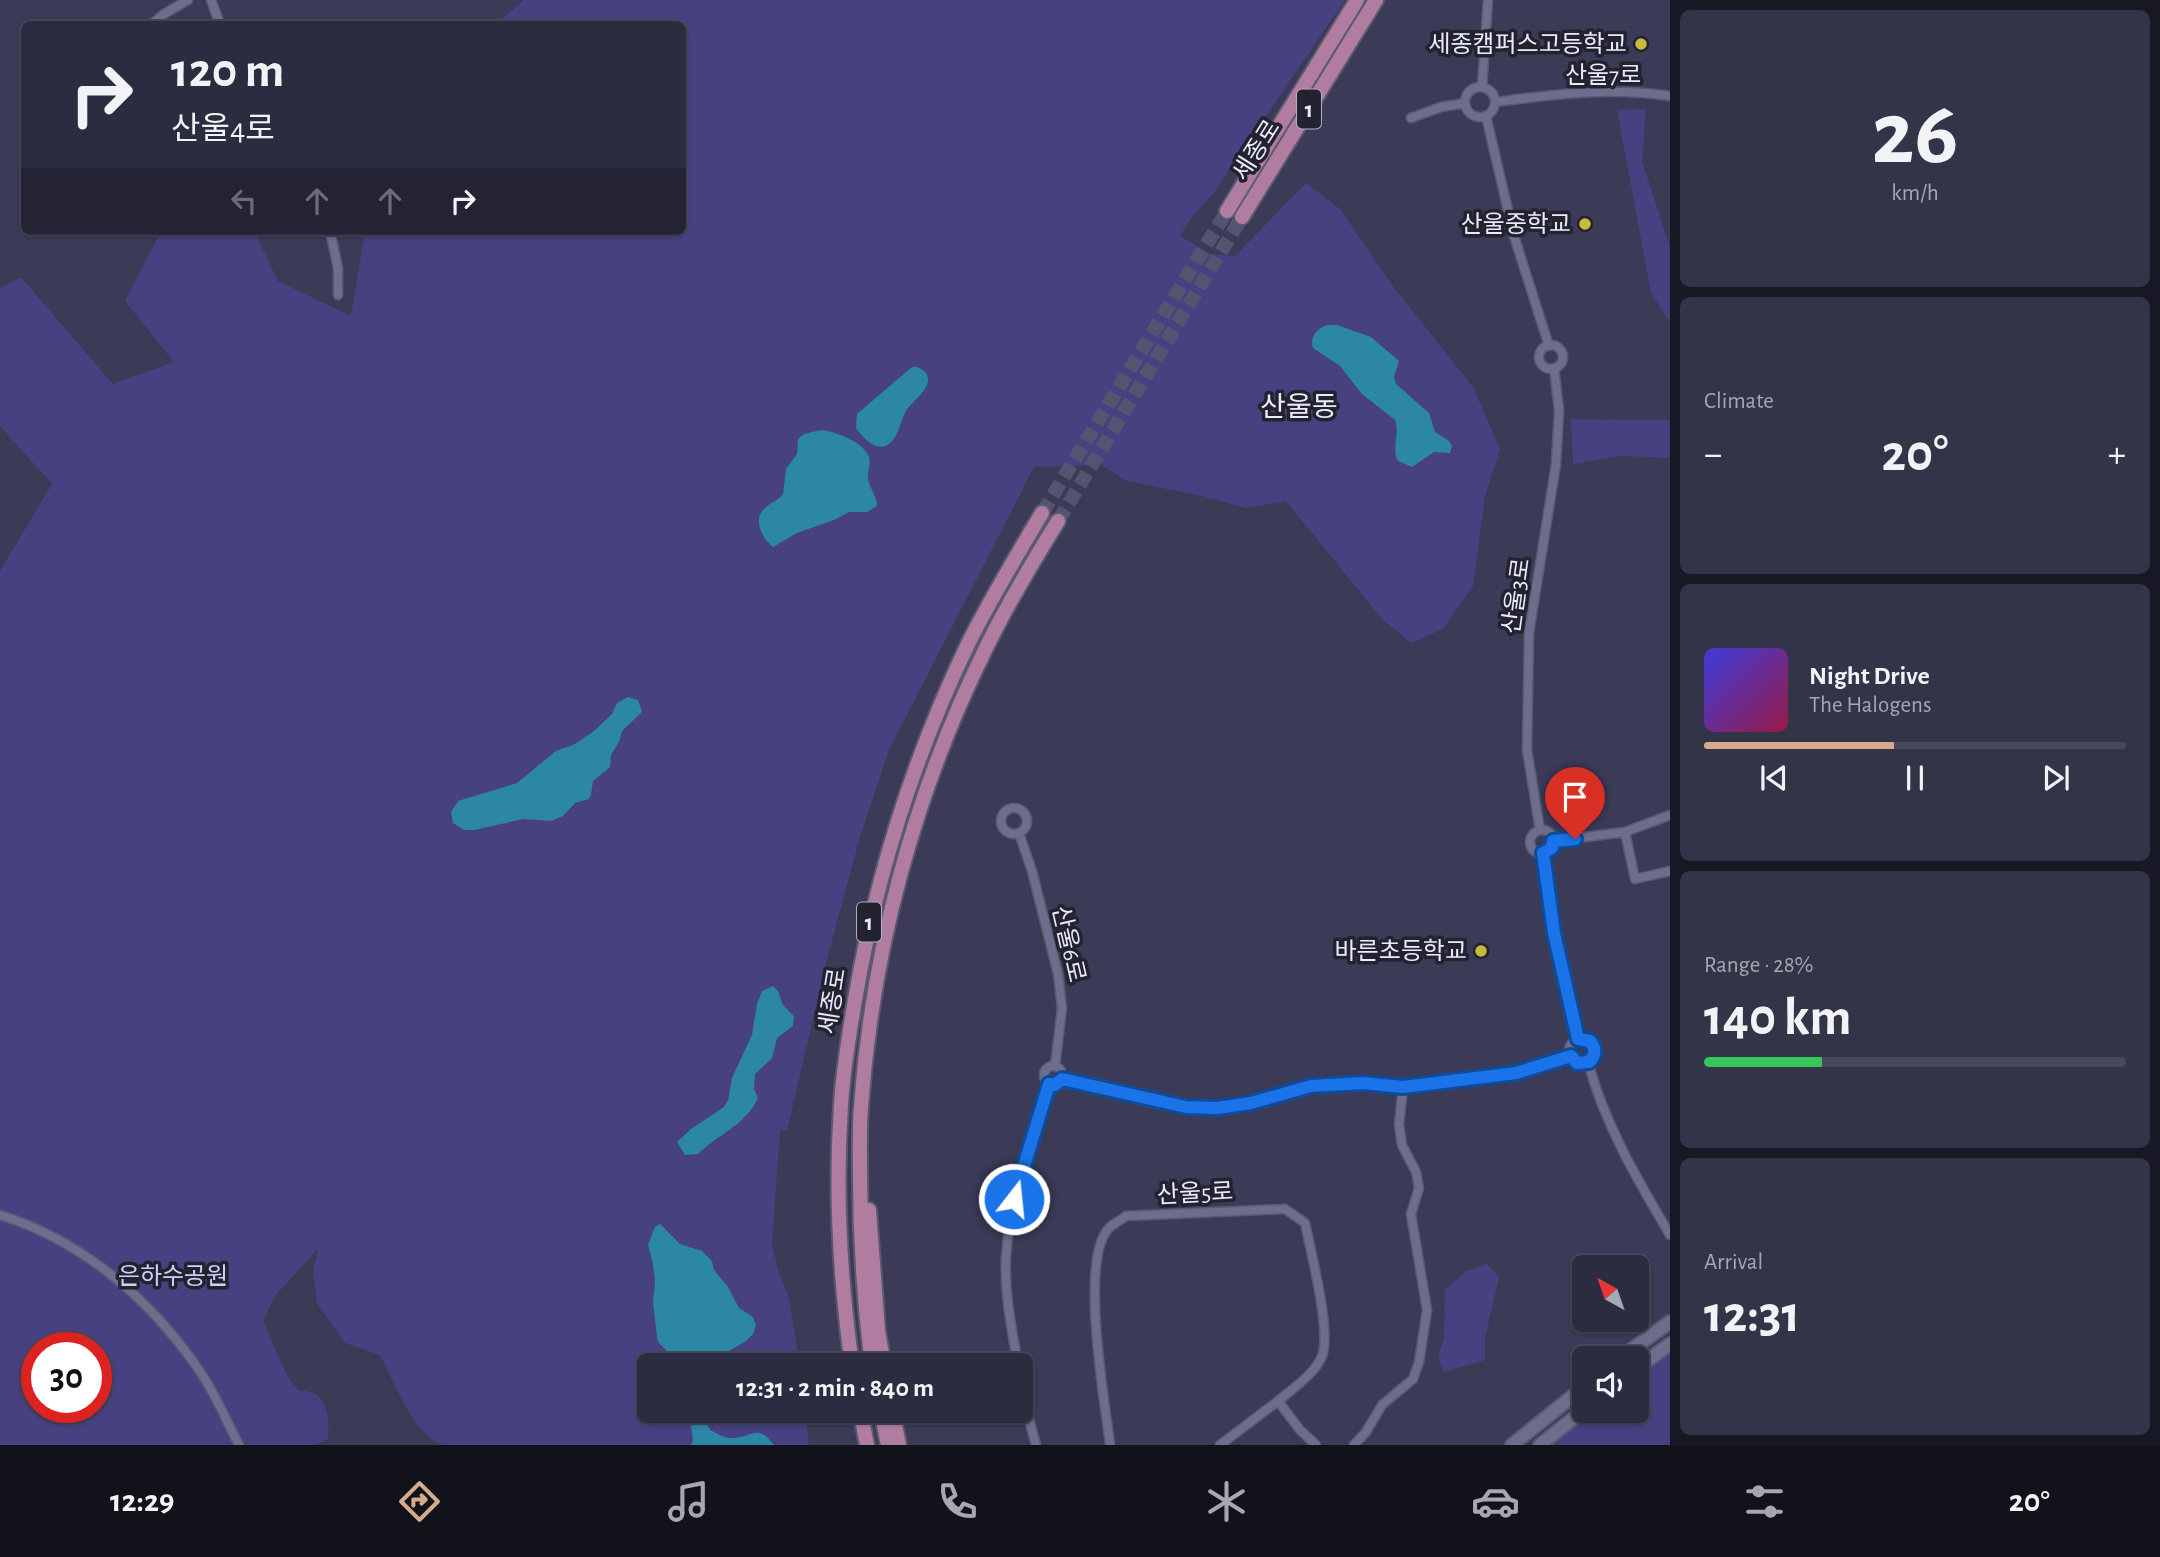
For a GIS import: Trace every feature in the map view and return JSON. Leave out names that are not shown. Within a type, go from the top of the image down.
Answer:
[{"type":"highway","name":"세종로","points":[[1227,211],[1357,0]]},
{"type":"highway","name":"세종로","points":[[1242,217],[1376,0]]},
{"type":"highway","name":"세종로","points":[[851,1353],[839,1238],[841,1105],[850,1025],[871,916],[884,864],[909,786],[938,709],[1006,572],[1042,513]]},
{"type":"highway","name":"세종로","points":[[871,1353],[860,1242],[860,1109],[868,1029],[883,946],[902,868],[956,713],[985,649],[1058,521]]},
{"type":"highway","points":[[841,1353],[832,1224],[833,1135],[836,1095],[850,1025]]},
{"type":"highway","points":[[868,1029],[866,1124],[870,1224],[882,1353]]},
{"type":"highway","points":[[854,1423],[859,1445]]},
{"type":"highway","points":[[863,1423],[867,1445]]},
{"type":"highway","points":[[884,1423],[888,1445]]},
{"type":"highway","points":[[895,1423],[900,1445]]},
{"type":"main road","points":[[1637,1346],[1670,1322]]},
{"type":"main road","points":[[1649,1359],[1670,1344]]},
{"type":"main road","points":[[1512,1445],[1572,1397]]},
{"type":"main road","points":[[1540,1445],[1572,1420]]},
{"type":"street","points":[[156,21],[188,0]]},
{"type":"street","points":[[211,0],[219,21]]},
{"type":"street","points":[[1482,87],[1488,0]]},
{"type":"street","points":[[1482,87],[1491,91],[1495,102],[1493,109],[1486,116],[1471,115],[1465,103],[1468,92],[1482,87]]},
{"type":"street","name":"산울7로","points":[[1495,102],[1581,91],[1613,90],[1670,96]]},
{"type":"street","points":[[1411,118],[1441,107],[1465,103]]},
{"type":"street","points":[[1486,116],[1514,236],[1549,346]]},
{"type":"street","points":[[331,235],[338,268],[338,295]]},
{"type":"street","points":[[1549,346],[1558,348],[1562,354],[1562,361],[1554,368],[1544,366],[1539,360],[1540,352],[1549,346]]},
{"type":"street","name":"산울3로","points":[[1540,830],[1527,750],[1529,632],[1556,464],[1559,410],[1554,368]]},
{"type":"street","points":[[1553,841],[1625,832],[1670,815]]},
{"type":"street","points":[[1540,830],[1550,833],[1553,841],[1552,848],[1543,853],[1534,851],[1530,844],[1531,837],[1540,830]]},
{"type":"street","points":[[1625,832],[1635,879],[1670,871]]},
{"type":"street","name":"산울6로","points":[[1019,833],[1032,871],[1058,974],[1062,1008],[1055,1066]]},
{"type":"street","points":[[1543,853],[1554,933],[1578,1039]]},
{"type":"street","points":[[1578,1039],[1590,1041],[1594,1047],[1594,1056],[1588,1062],[1577,1063],[1571,1056],[1571,1045],[1578,1039]]},
{"type":"street","points":[[1062,1079],[1186,1107],[1217,1108],[1251,1103],[1311,1086],[1362,1083],[1403,1087],[1516,1073],[1571,1056]]},
{"type":"street","points":[[1588,1062],[1597,1095],[1627,1162],[1670,1235]]},
{"type":"street","points":[[1055,1066],[1062,1071],[1062,1079],[1055,1085],[1049,1084],[1044,1073],[1055,1066]]},
{"type":"street","points":[[1016,1353],[1007,1296],[1006,1258],[1014,1199],[1049,1084]]},
{"type":"street","points":[[1354,1445],[1366,1432],[1382,1405],[1413,1379],[1419,1362],[1427,1310],[1411,1214],[1419,1188],[1416,1172],[1402,1146],[1399,1125],[1403,1087]]},
{"type":"street","name":"산울5로","points":[[1110,1445],[1094,1297],[1097,1252],[1107,1229],[1126,1216],[1286,1209],[1305,1223],[1324,1322],[1323,1354],[1314,1367],[1278,1401],[1220,1445]]},
{"type":"street","points":[[0,1215],[72,1247],[100,1266],[144,1303],[200,1372],[239,1445]]},
{"type":"street","points":[[1278,1401],[1300,1430],[1316,1445]]},
{"type":"street","points":[[1030,1423],[1037,1445]]},
{"type":"green space","name":"은하수공원","points":[[524,0],[1345,0],[1213,194],[1191,218],[1180,236],[1210,254],[1235,256],[1306,183],[1340,209],[1392,285],[1473,387],[1500,449],[1485,496],[1473,586],[1443,629],[1411,643],[1382,619],[1286,501],[1246,508],[1127,481],[1101,465],[1034,467],[889,750],[860,837],[826,963],[787,1131],[780,1131],[772,1244],[789,1299],[798,1353],[637,1353],[637,1423],[806,1423],[809,1445],[442,1445],[432,1439],[413,1419],[380,1355],[345,1343],[317,1303],[313,1272],[318,1249],[275,1296],[263,1321],[288,1377],[299,1391],[316,1394],[325,1406],[328,1439],[317,1445],[0,1445],[0,571],[52,484],[0,426],[0,288],[21,277],[113,384],[174,362],[125,301],[159,235],[256,235],[278,281],[351,316],[364,235],[686,235],[686,21],[500,21]]},
{"type":"green space","points":[[1646,109],[1642,161],[1670,248],[1670,322],[1651,293],[1617,110]]},
{"type":"green space","points":[[1571,419],[1670,420],[1670,458],[1620,456],[1573,464]]},
{"type":"green space","points":[[1487,1264],[1499,1277],[1485,1338],[1485,1360],[1444,1372],[1438,1357],[1444,1338],[1445,1290],[1466,1271]]},
{"type":"green space","points":[[1670,1353],[1670,1445],[1551,1445],[1580,1423],[1649,1423],[1649,1369]]},
{"type":"water","points":[[1328,325],[1337,325],[1371,337],[1399,361],[1394,377],[1396,384],[1429,413],[1435,432],[1452,446],[1450,453],[1434,452],[1412,467],[1398,461],[1395,452],[1395,420],[1362,394],[1340,366],[1313,348],[1315,333]]},
{"type":"water","points":[[912,367],[918,367],[926,373],[926,388],[906,411],[897,434],[890,443],[880,447],[874,445],[856,428],[857,414]]},
{"type":"water","points":[[821,430],[848,438],[866,451],[869,457],[868,480],[877,506],[867,512],[849,512],[797,533],[773,547],[760,528],[761,512],[783,494],[786,469],[797,454],[798,439],[804,434]]},
{"type":"water","points":[[628,697],[638,700],[642,712],[622,731],[611,755],[610,767],[593,781],[589,799],[575,803],[563,816],[551,821],[523,819],[474,830],[464,830],[453,823],[451,812],[458,801],[517,783],[556,751],[575,744],[594,731],[612,714],[617,703]]},
{"type":"water","points":[[773,986],[783,1005],[794,1016],[793,1026],[777,1038],[772,1058],[755,1074],[754,1089],[758,1098],[753,1108],[698,1154],[685,1155],[677,1142],[724,1107],[732,1078],[752,1035],[762,991]]},
{"type":"water","points":[[660,1224],[680,1244],[702,1251],[712,1261],[714,1270],[728,1287],[739,1308],[753,1317],[756,1325],[753,1334],[746,1341],[725,1353],[668,1353],[658,1342],[653,1301],[655,1283],[648,1245],[655,1227]]},
{"type":"water","points":[[691,1423],[707,1423],[710,1430],[726,1437],[759,1433],[774,1445],[691,1445]]},
{"type":"tunnel","points":[[1042,513],[1227,211]]},
{"type":"tunnel","points":[[1058,521],[1242,217]]},
{"type":"place","name":"세종캠퍼스고등학교","points":[[1641,44]]},
{"type":"place","name":"산울중학교","points":[[1585,224]]},
{"type":"place","name":"바른초등학교","points":[[1481,951]]},
{"type":"district","name":"산울동","points":[[1299,406]]},
{"type":"route","points":[[1014,1199],[1049,1084],[1055,1085],[1062,1079],[1186,1107],[1217,1108],[1251,1103],[1311,1086],[1362,1083],[1403,1087],[1516,1073],[1571,1056],[1577,1063],[1589,1062],[1594,1056],[1594,1047],[1590,1041],[1578,1039],[1554,933],[1543,853],[1552,848],[1553,841],[1575,839]]}]
